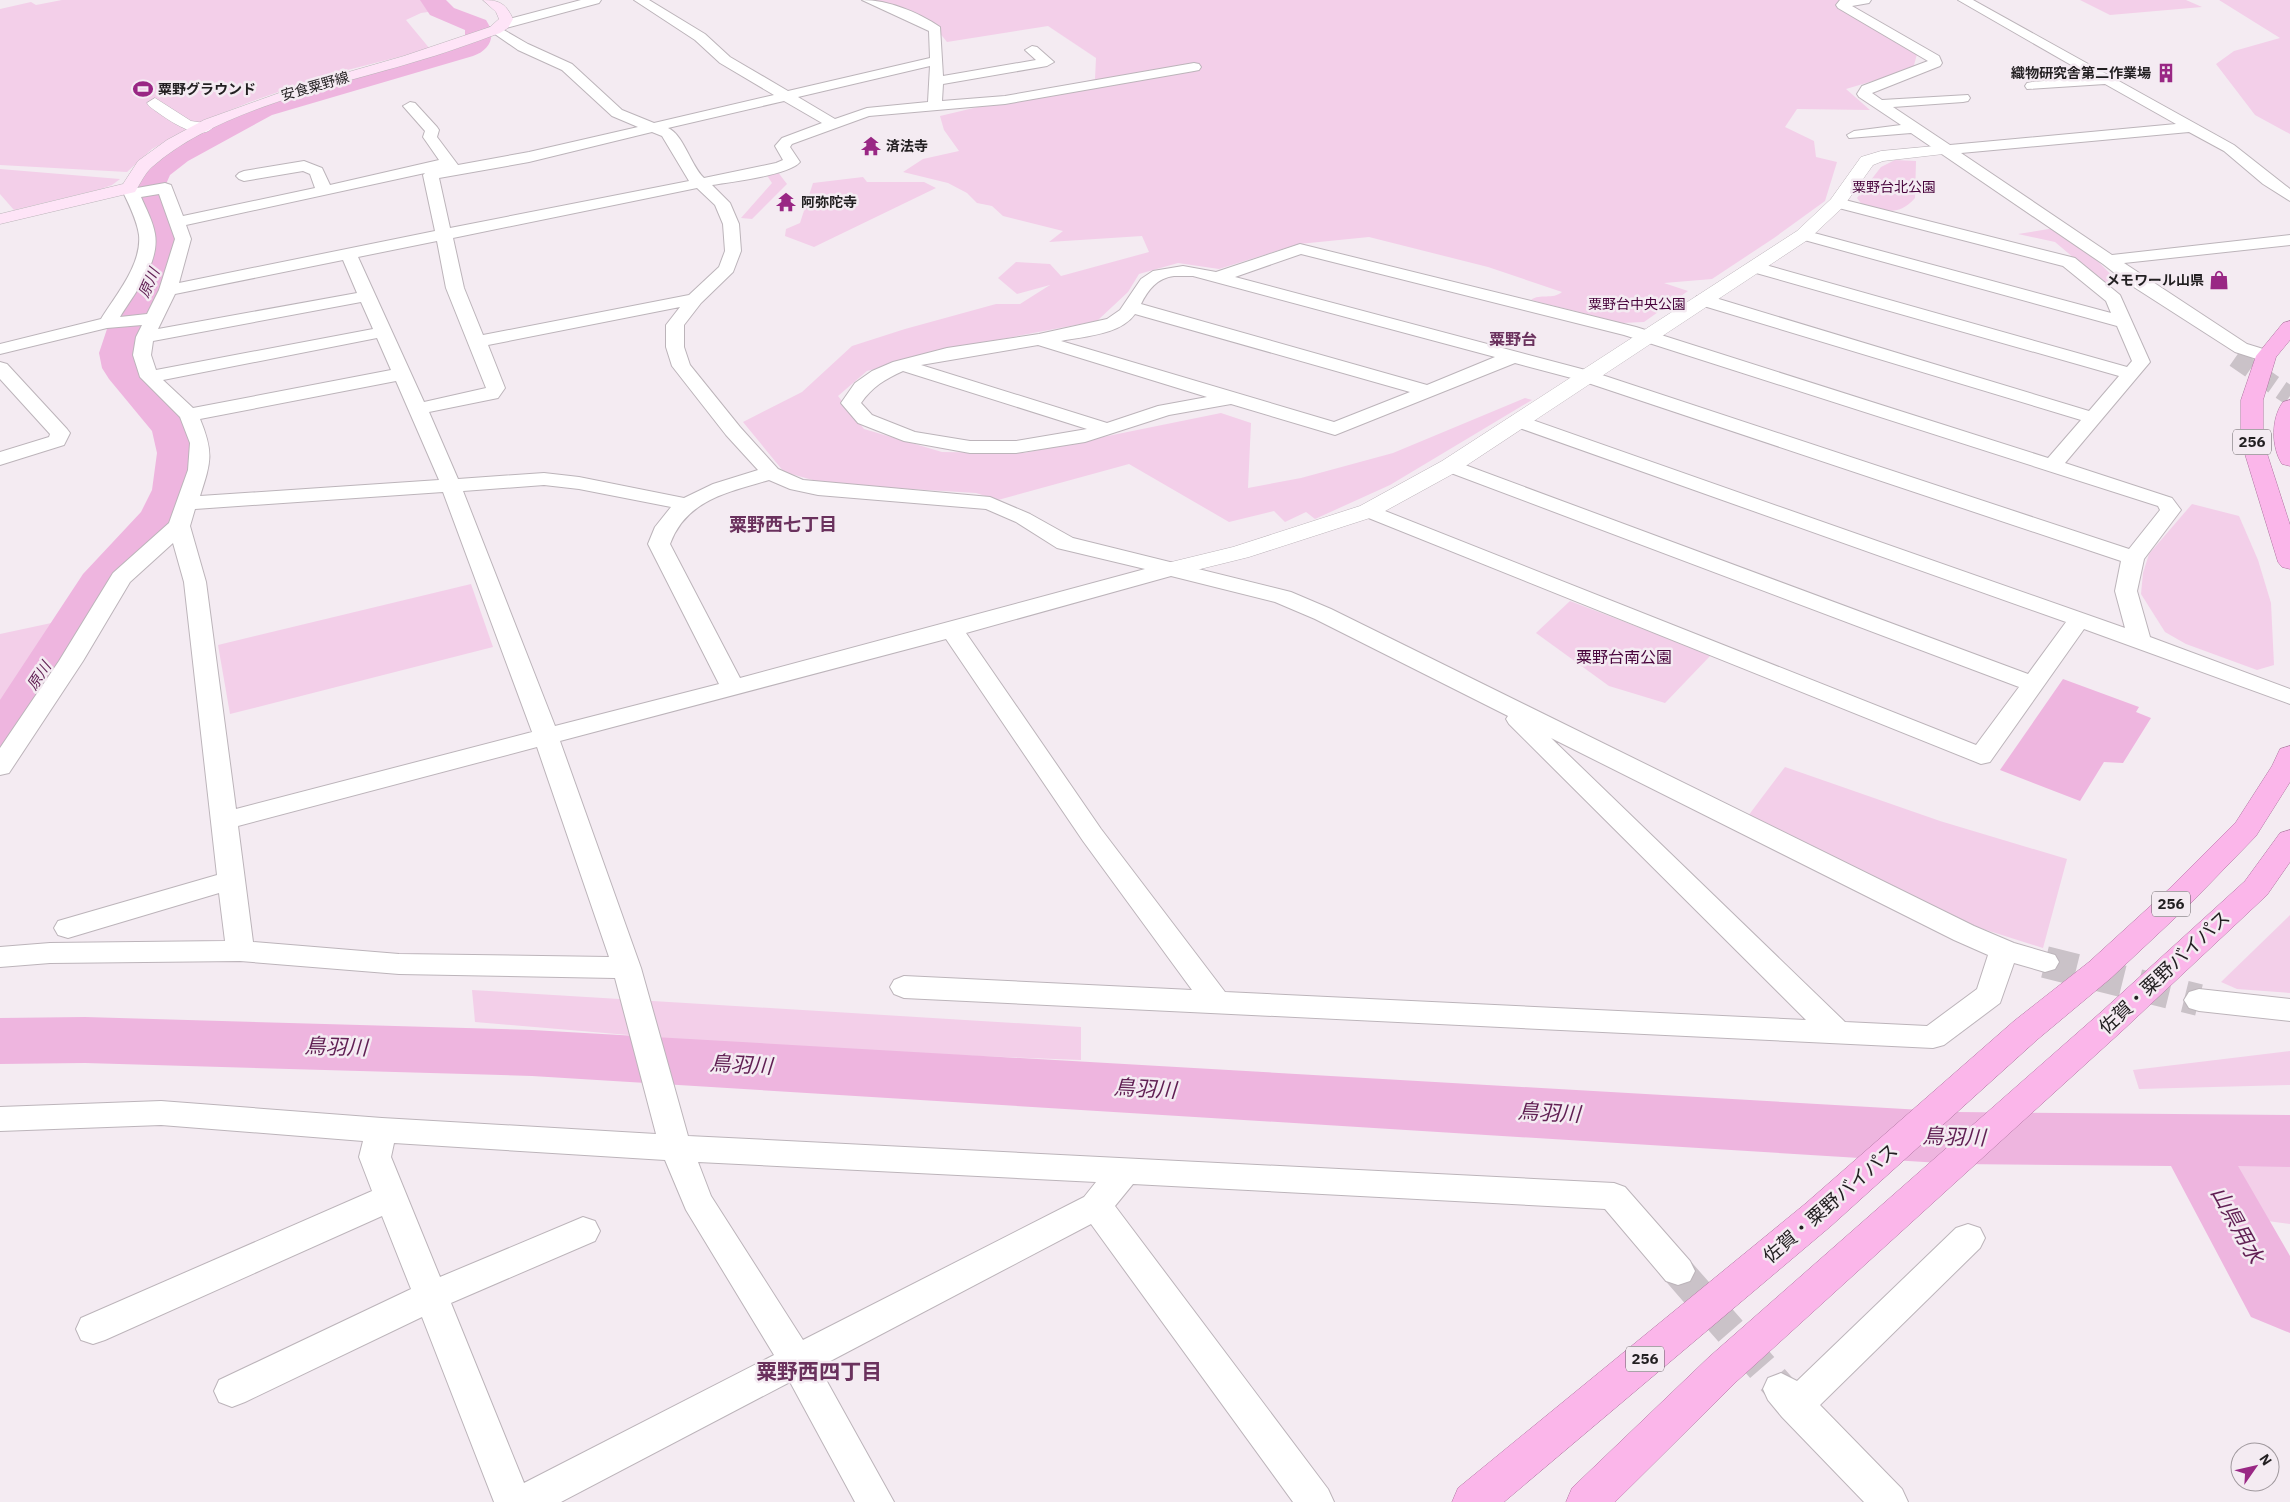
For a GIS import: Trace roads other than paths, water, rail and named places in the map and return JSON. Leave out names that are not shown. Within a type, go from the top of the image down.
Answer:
[{"type":"highway","name":"256","points":[[2290,327],[2266,356],[2252,400],[2252,441],[2290,562]]},
{"type":"highway","name":"256","points":[[2290,406],[2284,428],[2290,459]]},
{"type":"highway","name":"佐賀・粟野バイパス","points":[[1473,1502],[1818,1215],[2026,1030],[2100,970],[2180,896],[2246,829],[2286,766],[2290,755]]},
{"type":"highway","name":"佐賀・粟野バイパス","points":[[1587,1502],[1723,1369],[2111,1022],[2256,888],[2290,840]]},
{"type":"main road","points":[[490,0],[502,10],[498,27]]},
{"type":"main road","name":"安食粟野線","points":[[132,192],[132,178],[162,150],[232,113],[271,99],[470,39],[498,27]]},
{"type":"main road","points":[[0,219],[132,192]]},
{"type":"street","points":[[498,27],[573,0]]},
{"type":"street","points":[[498,27],[595,0]]},
{"type":"street","points":[[640,0],[700,37],[725,60],[833,124]]},
{"type":"street","points":[[868,0],[925,23],[935,30],[937,60],[935,105]]},
{"type":"street","points":[[1865,0],[1849,1],[1843,3],[1842,6],[1934,59],[1935,64],[1864,91],[1946,150],[2109,260],[2132,278],[2241,348],[2266,356]]},
{"type":"street","points":[[1964,0],[2229,148],[2287,192]]},
{"type":"street","points":[[498,27],[523,47],[567,67],[617,113],[652,127],[670,137],[691,174],[722,203],[731,224],[733,251],[727,268],[715,282],[695,299],[676,325],[676,347],[681,366],[733,430],[772,473],[797,485],[818,489],[990,503],[1024,518],[1065,543],[1282,597],[1323,614],[1964,933],[2004,950],[2045,962]]},
{"type":"street","points":[[936,81],[1047,62],[1032,50]]},
{"type":"street","points":[[178,222],[324,191],[451,167],[529,157],[937,60]]},
{"type":"street","points":[[168,290],[780,167],[792,162],[782,146],[787,141],[867,112],[1005,100],[1194,67]]},
{"type":"street","points":[[2032,86],[2107,80]]},
{"type":"street","points":[[1880,104],[1963,98]]},
{"type":"street","points":[[155,104],[188,125],[205,127]]},
{"type":"street","points":[[410,106],[432,130],[430,137],[451,167]]},
{"type":"street","points":[[224,821],[952,630],[1172,569],[1241,552],[1368,511],[1450,466],[1803,235],[1838,203],[1867,161],[1881,156],[2192,127]]},
{"type":"street","points":[[1854,135],[1915,128]]},
{"type":"street","points":[[244,176],[304,166],[316,171],[324,191]]},
{"type":"street","points":[[418,408],[491,394],[496,388],[454,288],[443,236],[431,175],[451,167]]},
{"type":"street","points":[[0,767],[71,661],[121,578],[179,526],[189,503],[198,470],[200,442],[189,415],[149,377],[142,355],[146,325],[168,290],[183,239],[165,188],[132,192],[147,235],[147,246],[135,277],[112,323]]},
{"type":"street","points":[[1838,203],[2069,262],[2114,299],[2141,362],[2053,465]]},
{"type":"street","points":[[1803,235],[2124,322]]},
{"type":"street","points":[[2109,260],[2290,240]]},
{"type":"street","points":[[1217,277],[1300,249],[1646,336],[2166,502],[2171,510],[2133,558],[2126,591],[2140,641]]},
{"type":"street","points":[[349,254],[451,485],[546,736],[629,976],[674,1142],[697,1201],[797,1361],[875,1502]]},
{"type":"street","points":[[1755,267],[2131,374]]},
{"type":"street","points":[[1231,398],[1165,410],[1085,436],[1016,447],[970,447],[911,437],[865,419],[851,403],[856,392],[880,374],[902,365],[935,356],[1039,340],[1101,328],[1122,318],[1151,276],[1175,270],[1194,271],[1586,376],[2133,558]]},
{"type":"street","points":[[2132,278],[2156,305],[2234,358]]},
{"type":"street","points":[[0,348],[112,323],[146,325],[367,296]]},
{"type":"street","points":[[476,342],[695,299]]},
{"type":"street","points":[[1704,300],[2093,418]]},
{"type":"street","points":[[1131,307],[1427,391]]},
{"type":"street","points":[[149,377],[383,332]]},
{"type":"street","points":[[1039,340],[1335,429],[1515,356]]},
{"type":"street","points":[[902,365],[1107,429]]},
{"type":"street","points":[[0,368],[60,434],[57,442],[0,459]]},
{"type":"street","points":[[189,415],[402,374]]},
{"type":"street","points":[[1518,421],[2140,641],[2290,697]]},
{"type":"street","points":[[1450,466],[2033,684]]},
{"type":"street","points":[[732,687],[659,544],[662,529],[685,504],[708,493],[772,473]]},
{"type":"street","points":[[189,503],[544,479],[559,480],[685,504]]},
{"type":"street","points":[[1368,511],[1981,756],[2079,620]]},
{"type":"street","points":[[179,526],[194,582],[240,951]]},
{"type":"street","points":[[952,630],[1092,835],[1217,1002]]},
{"type":"street","points":[[1502,704],[1836,1031]]},
{"type":"street","points":[[68,928],[231,880]]},
{"type":"street","points":[[904,987],[1933,1037],[1990,995],[2004,950]]},
{"type":"street","points":[[0,958],[50,953],[240,951],[399,964],[629,976]]},
{"type":"street","points":[[2199,1000],[2290,1010]]},
{"type":"street","points":[[0,1119],[161,1113],[382,1130],[674,1142],[1126,1170],[1614,1196],[1678,1271]]},
{"type":"street","points":[[382,1130],[375,1157],[513,1502]]},
{"type":"street","points":[[524,1502],[1096,1206],[1126,1170]]},
{"type":"street","points":[[93,1329],[391,1197]]},
{"type":"street","points":[[1096,1206],[1315,1502]]},
{"type":"street","points":[[232,1392],[431,1296],[582,1231]]},
{"type":"street","points":[[1889,1502],[1788,1398],[1968,1238]]},
{"type":"waterway","name":"原川","points":[[0,738],[99,584],[160,517],[173,490],[178,453],[172,429],[128,379],[121,368],[118,353],[125,329],[154,279],[165,234],[153,201],[150,184],[157,170],[177,154],[262,109],[451,54],[477,43],[479,38],[477,26],[439,10],[433,0]]},
{"type":"waterway","name":"鳥羽川","points":[[0,1041],[85,1040],[532,1053],[924,1078],[1957,1138],[2190,1140]]},
{"type":"waterway","name":"鳥羽川","points":[[2190,1140],[2290,1141]]},
{"type":"waterway","name":"山県用水","points":[[2190,1140],[2276,1296],[2290,1303]]},
{"type":"tunnel","points":[[2235,358],[2290,396]]},
{"type":"tunnel","points":[[2045,962],[2199,1000]]},
{"type":"tunnel","points":[[1678,1271],[1781,1389]]},
{"type":"place","name":"織物研究舎第二作業場","points":[[2166,73]]},
{"type":"place","name":"粟野グラウンド","points":[[143,89]]},
{"type":"place","name":"済法寺","points":[[871,146]]},
{"type":"place","name":"阿弥陀寺","points":[[786,202]]},
{"type":"place","name":"メモワール山県","points":[[2219,280]]},
{"type":"district","name":"粟野台","points":[[1513,339]]},
{"type":"district","name":"粟野西七丁目","points":[[783,525]]},
{"type":"district","name":"粟野西四丁目","points":[[819,1372]]},
{"type":"park label","name":"粟野台北公園","points":[[1894,187]]},
{"type":"park label","name":"粟野台中央公園","points":[[1637,304]]},
{"type":"park label","name":"粟野台南公園","points":[[1624,657]]}]
